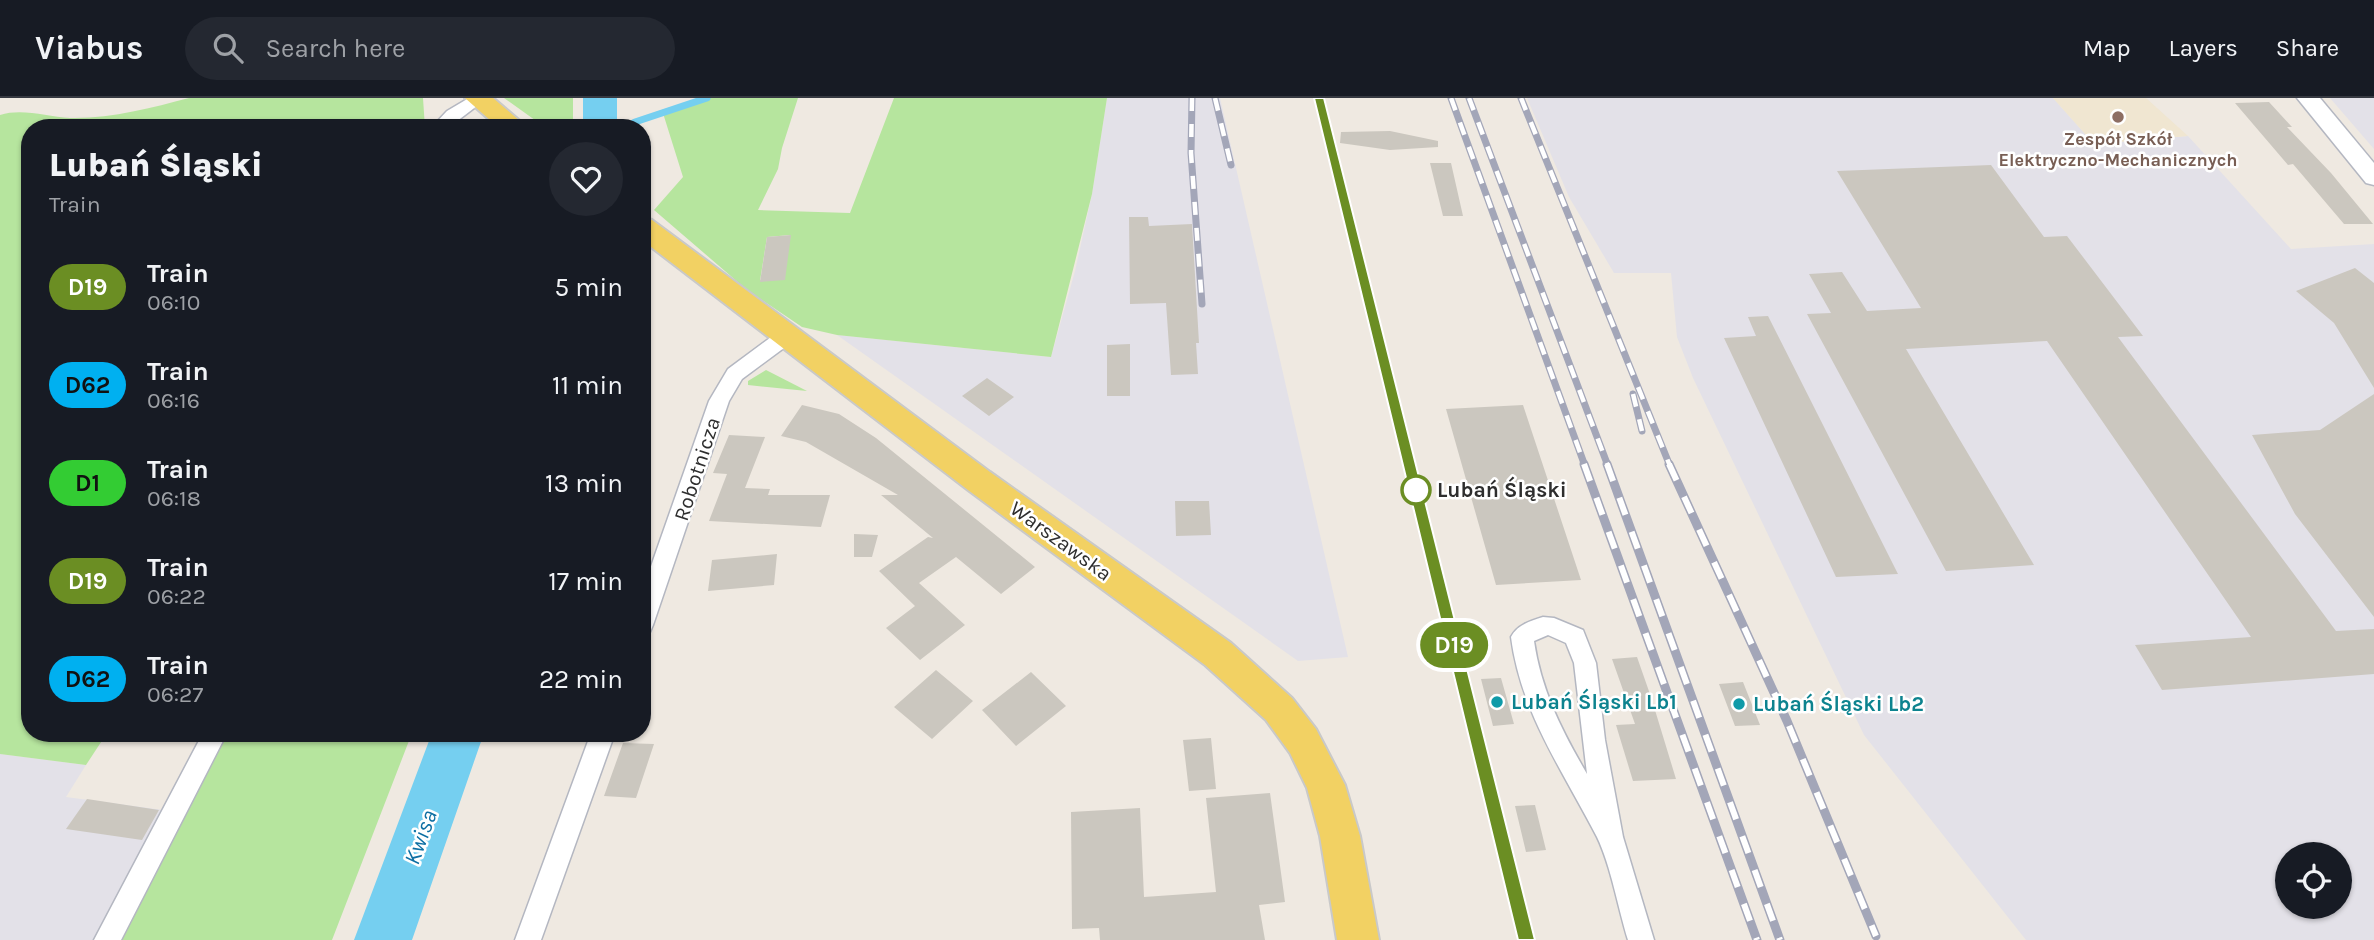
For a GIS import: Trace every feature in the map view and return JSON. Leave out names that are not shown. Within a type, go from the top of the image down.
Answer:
[{"type":"main road","points":[[2308,98],[2374,178]]},
{"type":"main road","points":[[482,102],[504,119]]},
{"type":"main road","name":"Warszawska","points":[[651,233],[785,337],[1218,654],[1279,709],[1303,741],[1326,785],[1340,836],[1358,940]]},
{"type":"street","points":[[448,119],[453,114],[482,102]]},
{"type":"street","name":"Robotnicza","points":[[651,599],[719,401],[735,374],[785,337]]},
{"type":"street","points":[[1610,837],[1541,713],[1523,662],[1522,637],[1536,627],[1554,626],[1576,637],[1585,663],[1610,837],[1641,940]]},
{"type":"street","points":[[107,940],[210,742]]},
{"type":"street","points":[[528,940],[600,742]]},
{"type":"shaded area","points":[[1107,98],[1220,98],[1348,657],[1298,661],[837,335],[1051,357],[1075,271],[1092,194]]},
{"type":"shaded area","points":[[1527,98],[2053,98],[2094,144],[2188,136],[2291,249],[2374,244],[2374,940],[2026,940],[1864,735],[1693,378],[1677,337],[1671,273],[1614,273],[1569,197]]},
{"type":"shaded area","name":"Zespół Szkół Elektryczno-Mechanicznych","points":[[2053,98],[2146,98],[2188,136],[2094,144]]},
{"type":"shaded area","points":[[2330,98],[2374,98],[2374,149]]},
{"type":"shaded area","points":[[0,754],[86,765],[66,797],[163,810],[96,940],[0,940]]},
{"type":"green space","points":[[189,98],[423,98],[424,119],[21,119],[21,742],[101,742],[86,765],[0,754],[0,115],[17,112],[70,118],[100,117]]},
{"type":"green space","points":[[504,98],[573,98],[573,119],[533,119]]},
{"type":"green space","points":[[701,98],[798,98],[778,169],[758,210],[850,213],[894,98],[1107,98],[1092,194],[1051,357],[837,335],[802,327],[747,290],[654,210],[683,177],[662,110]],"holes":[[[790,235],[760,281],[767,237]]]},
{"type":"green space","points":[[766,370],[807,391],[748,385],[748,381]]},
{"type":"green space","points":[[221,742],[409,742],[332,940],[118,940]]},
{"type":"building","points":[[2269,102],[2292,127],[2287,127],[2331,173],[2373,224],[2344,224],[2293,164],[2288,165],[2235,103]]},
{"type":"building","points":[[1390,131],[1438,141],[1438,147],[1390,150],[1340,143],[1341,132]]},
{"type":"building","points":[[1430,163],[1451,163],[1463,216],[1443,216]]},
{"type":"building","points":[[1991,165],[2044,237],[2067,236],[2143,336],[2118,337],[2336,631],[2374,629],[2374,674],[2162,690],[2135,645],[2251,637],[2047,341],[1906,349],[2034,565],[1946,571],[1807,314],[1831,313],[1809,274],[1842,272],[1867,311],[1921,308],[1837,171]]},
{"type":"building","points":[[1129,217],[1148,217],[1149,226],[1192,224],[1199,343],[1196,343],[1198,374],[1171,375],[1166,303],[1130,304]]},
{"type":"building","points":[[791,235],[785,280],[760,282],[767,237]]},
{"type":"building","points":[[2355,268],[2374,283],[2374,388],[2334,323],[2296,291]]},
{"type":"building","points":[[1768,316],[1898,574],[1836,577],[1724,338],[1756,336],[1748,317]]},
{"type":"building","points":[[1130,344],[1130,396],[1107,396],[1107,345]]},
{"type":"building","points":[[987,378],[1014,397],[989,416],[962,396]]},
{"type":"building","points":[[2374,394],[2374,617],[2295,514],[2252,435],[2320,430]]},
{"type":"building","points":[[802,405],[839,414],[876,438],[1035,567],[1001,594],[956,557],[919,583],[965,625],[920,660],[886,628],[915,606],[879,571],[928,537],[933,538],[881,495],[898,495],[806,442],[781,436]]},
{"type":"building","points":[[1523,405],[1581,580],[1496,585],[1446,409]]},
{"type":"building","points":[[729,435],[765,437],[745,488],[770,489],[768,495],[830,495],[821,527],[709,521],[727,474],[713,473]]},
{"type":"building","points":[[1175,501],[1209,501],[1211,535],[1176,536]]},
{"type":"building","points":[[854,534],[878,535],[872,557],[854,557]]},
{"type":"building","points":[[777,554],[774,585],[708,591],[712,560]]},
{"type":"building","points":[[1637,657],[1676,779],[1633,781],[1616,725],[1635,724],[1612,659]]},
{"type":"building","points":[[936,670],[973,701],[932,739],[894,707]]},
{"type":"building","points":[[1031,672],[1066,706],[1016,746],[982,710]]},
{"type":"building","name":"Lubań Śląski Lb1","points":[[1501,678],[1514,724],[1493,726],[1481,679]]},
{"type":"building","name":"Lubań Śląski Lb2","points":[[1743,682],[1760,725],[1735,726],[1719,684]]},
{"type":"building","points":[[1211,738],[1216,789],[1189,791],[1183,740]]},
{"type":"building","points":[[623,743],[654,744],[636,798],[604,796]]},
{"type":"building","points":[[1270,793],[1285,902],[1259,905],[1265,940],[1100,940],[1099,928],[1072,929],[1071,812],[1140,808],[1144,897],[1216,892],[1206,798]]},
{"type":"building","points":[[87,799],[159,810],[142,840],[66,829]]},
{"type":"building","points":[[1535,805],[1546,850],[1526,852],[1515,806]]},
{"type":"waterway","name":"Kwisa","points":[[600,98],[600,119]]},
{"type":"waterway","points":[[644,119],[707,98]]},
{"type":"waterway","name":"Kwisa","points":[[383,940],[455,742]]},
{"type":"railway","points":[[1192,98],[1191,153],[1202,304]]},
{"type":"railway","points":[[1215,98],[1231,165]]},
{"type":"railway","points":[[1319,98],[1409,466]]},
{"type":"railway","points":[[1451,98],[1585,466]]},
{"type":"railway","points":[[1469,98],[1608,466]]},
{"type":"railway","points":[[1521,98],[1670,466]]},
{"type":"railway","points":[[1633,394],[1642,431]]},
{"type":"railway","points":[[1409,464],[1526,940]]},
{"type":"railway","points":[[1584,464],[1757,940]]},
{"type":"railway","points":[[1607,464],[1780,940]]},
{"type":"railway","points":[[1669,464],[1787,721],[1876,936]]},
{"type":"train","name":"D19","points":[[1319,98],[1526,940]]},
{"type":"place","name":"Zespół Szkół Elektryczno-Mechanicznych","points":[[2118,117]]},
{"type":"place","name":"Lubań Śląski","points":[[1416,490]]},
{"type":"place","name":"Lubań Śląski Lb1","points":[[1497,702]]},
{"type":"place","name":"Lubań Śląski Lb2","points":[[1739,704]]}]
